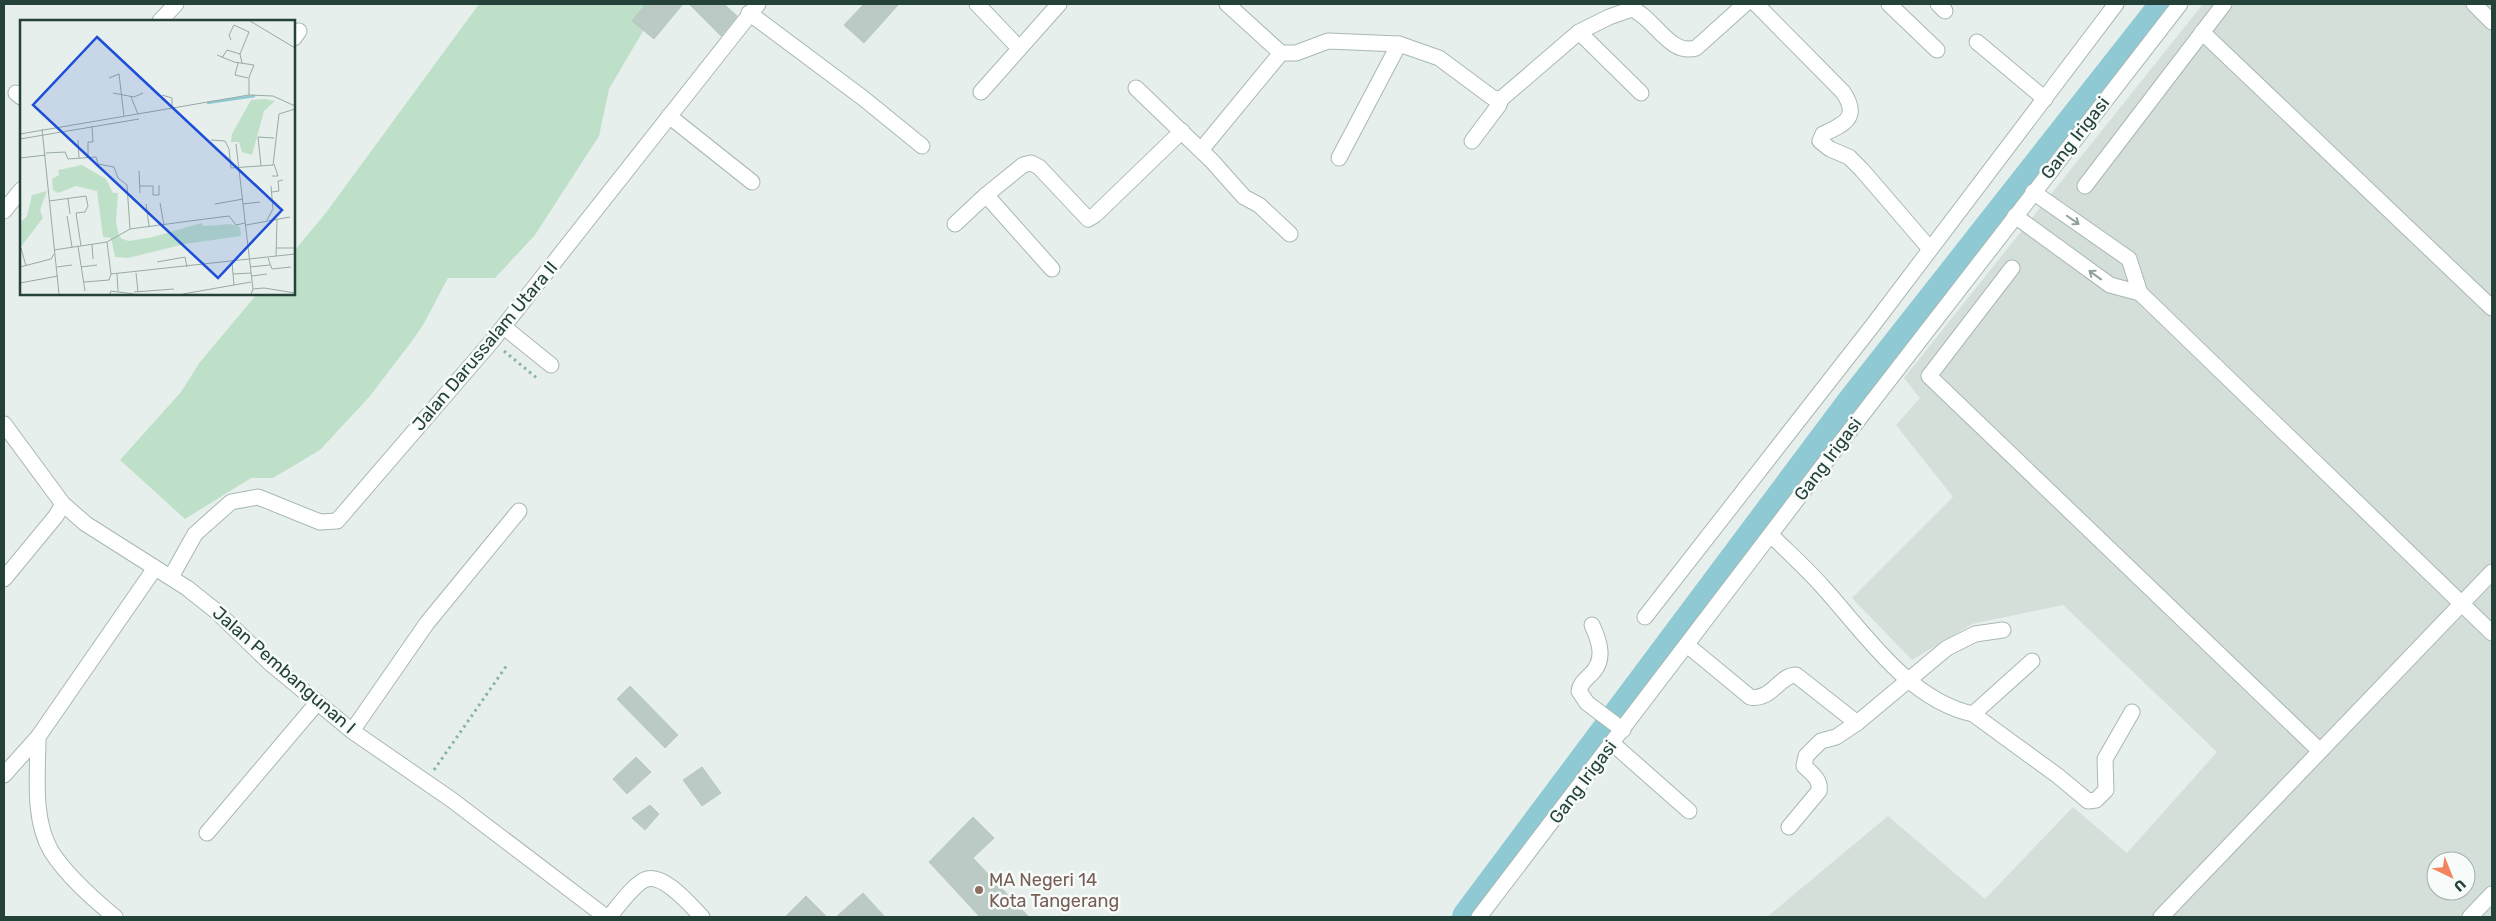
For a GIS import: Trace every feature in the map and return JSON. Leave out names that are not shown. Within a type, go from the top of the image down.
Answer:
[{"type":"street","points":[[161,20],[176,4]]},
{"type":"street","points":[[977,4],[1019,48]]},
{"type":"street","points":[[981,92],[1059,4]]},
{"type":"street","points":[[1227,4],[1282,53],[1296,53],[1328,42],[1399,44],[1439,58],[1493,98],[1501,99],[1508,95],[1579,32],[1635,6],[1678,48],[1686,51],[1696,48],[1745,4]]},
{"type":"street","points":[[1756,4],[1843,92],[1851,103],[1851,114],[1843,124],[1823,134],[1820,141],[1830,149],[1849,157],[1930,249]]},
{"type":"street","points":[[1889,4],[1937,50]]},
{"type":"street","points":[[1644,617],[1867,332],[2116,4]]},
{"type":"street","name":"Gang Irigasi","points":[[1481,916],[1612,743],[1620,728],[1687,645],[2033,192],[2180,4]]},
{"type":"street","points":[[2085,186],[2224,4]]},
{"type":"street","points":[[2474,4],[2492,22]]},
{"type":"street","points":[[754,8],[922,146]]},
{"type":"street","name":"Jalan Darussalam Utara II","points":[[171,577],[195,534],[231,502],[258,497],[320,522],[337,521],[492,341],[754,8]]},
{"type":"street","points":[[1579,32],[1641,93]]},
{"type":"street","points":[[2202,32],[2492,308]]},
{"type":"street","points":[[1977,42],[2045,99]]},
{"type":"street","points":[[1338,158],[1399,44]]},
{"type":"street","points":[[1201,150],[1282,53]]},
{"type":"street","points":[[1136,88],[1201,150],[1244,197],[1259,205],[1290,234]]},
{"type":"street","points":[[1472,141],[1501,99]]},
{"type":"street","points":[[669,116],[752,182]]},
{"type":"street","points":[[955,224],[986,195],[1023,165],[1031,162],[1039,167],[1088,218],[1095,215],[1182,131]]},
{"type":"street","points":[[6,205],[20,191]]},
{"type":"street","points":[[2033,192],[2129,259],[2140,293],[2492,633]]},
{"type":"street","points":[[986,195],[1052,269]]},
{"type":"street","points":[[2015,216],[2110,285],[2140,293]]},
{"type":"street","points":[[2012,268],[1929,376],[2320,752]]},
{"type":"street","points":[[504,326],[551,365]]},
{"type":"street","name":"Jalan Pembangunan I","points":[[4,424],[63,504],[86,524],[171,577],[216,611],[271,664],[352,730],[424,783],[452,800],[608,917],[637,885],[647,879],[659,880],[682,896],[702,917]]},
{"type":"street","points":[[4,579],[56,516],[63,504]]},
{"type":"street","points":[[352,730],[427,623],[519,511]]},
{"type":"street","points":[[1771,535],[1821,585],[1908,680],[1957,711],[1973,714],[2058,776],[2088,801],[2096,800],[2106,790],[2105,759],[2132,712]]},
{"type":"street","points":[[4,775],[38,737],[155,568]]},
{"type":"street","points":[[2161,917],[2492,572]]},
{"type":"street","points":[[1592,625],[1600,646],[1599,665],[1584,682],[1579,691],[1587,703],[1620,728]]},
{"type":"street","points":[[1790,827],[1818,791],[1820,785],[1804,766],[1806,756],[1821,741],[1836,737],[1857,722],[1947,648],[1975,634],[2003,630]]},
{"type":"street","points":[[1687,645],[1750,697],[1756,698],[1767,695],[1790,676],[1796,675],[1857,722]]},
{"type":"street","points":[[1973,714],[2032,661]]},
{"type":"street","points":[[207,833],[317,702]]},
{"type":"street","points":[[38,737],[38,794],[41,821],[50,849],[66,871],[110,916]]},
{"type":"street","points":[[1612,743],[1689,811]]},
{"type":"street","points":[[2470,917],[2492,894]]},
{"type":"path","points":[[492,341],[538,379]]},
{"type":"path","points":[[424,783],[507,665]]},
{"type":"shaded area","points":[[2203,4],[2492,4],[2492,917],[1767,917],[1888,816],[1985,899],[2073,807],[2127,853],[2217,752],[2063,605],[1972,624],[1912,660],[1852,598],[1953,497],[1896,425],[1920,398],[1904,378]]},
{"type":"green space","points":[[479,4],[659,4],[609,89],[599,136],[535,235],[495,278],[448,278],[423,325],[412,341],[370,396],[320,450],[273,478],[251,478],[185,519],[120,460],[181,392],[200,362],[256,295],[295,295],[295,250],[325,214]]},
{"type":"building","points":[[646,4],[683,4],[654,39],[632,21]]},
{"type":"building","points":[[689,4],[724,4],[737,16],[721,36]]},
{"type":"building","points":[[864,4],[899,4],[864,43],[844,25]]},
{"type":"building","points":[[630,686],[678,735],[665,748],[617,699]]},
{"type":"building","points":[[636,757],[651,772],[627,794],[613,779]]},
{"type":"building","points":[[702,767],[721,793],[702,806],[683,780]]},
{"type":"building","points":[[650,805],[659,814],[645,830],[632,818]]},
{"type":"building","name":"MA Negeri 14 Kota Tangerang","points":[[973,817],[994,838],[973,858],[1029,917],[980,917],[929,862]]},
{"type":"building","points":[[863,893],[885,917],[836,917]]},
{"type":"building","points":[[806,896],[827,917],[785,917]]},
{"type":"waterway","points":[[1468,917],[1850,406],[2166,4]]},
{"type":"place","name":"MA Negeri 14 Kota Tangerang","points":[[979,890]]}]
